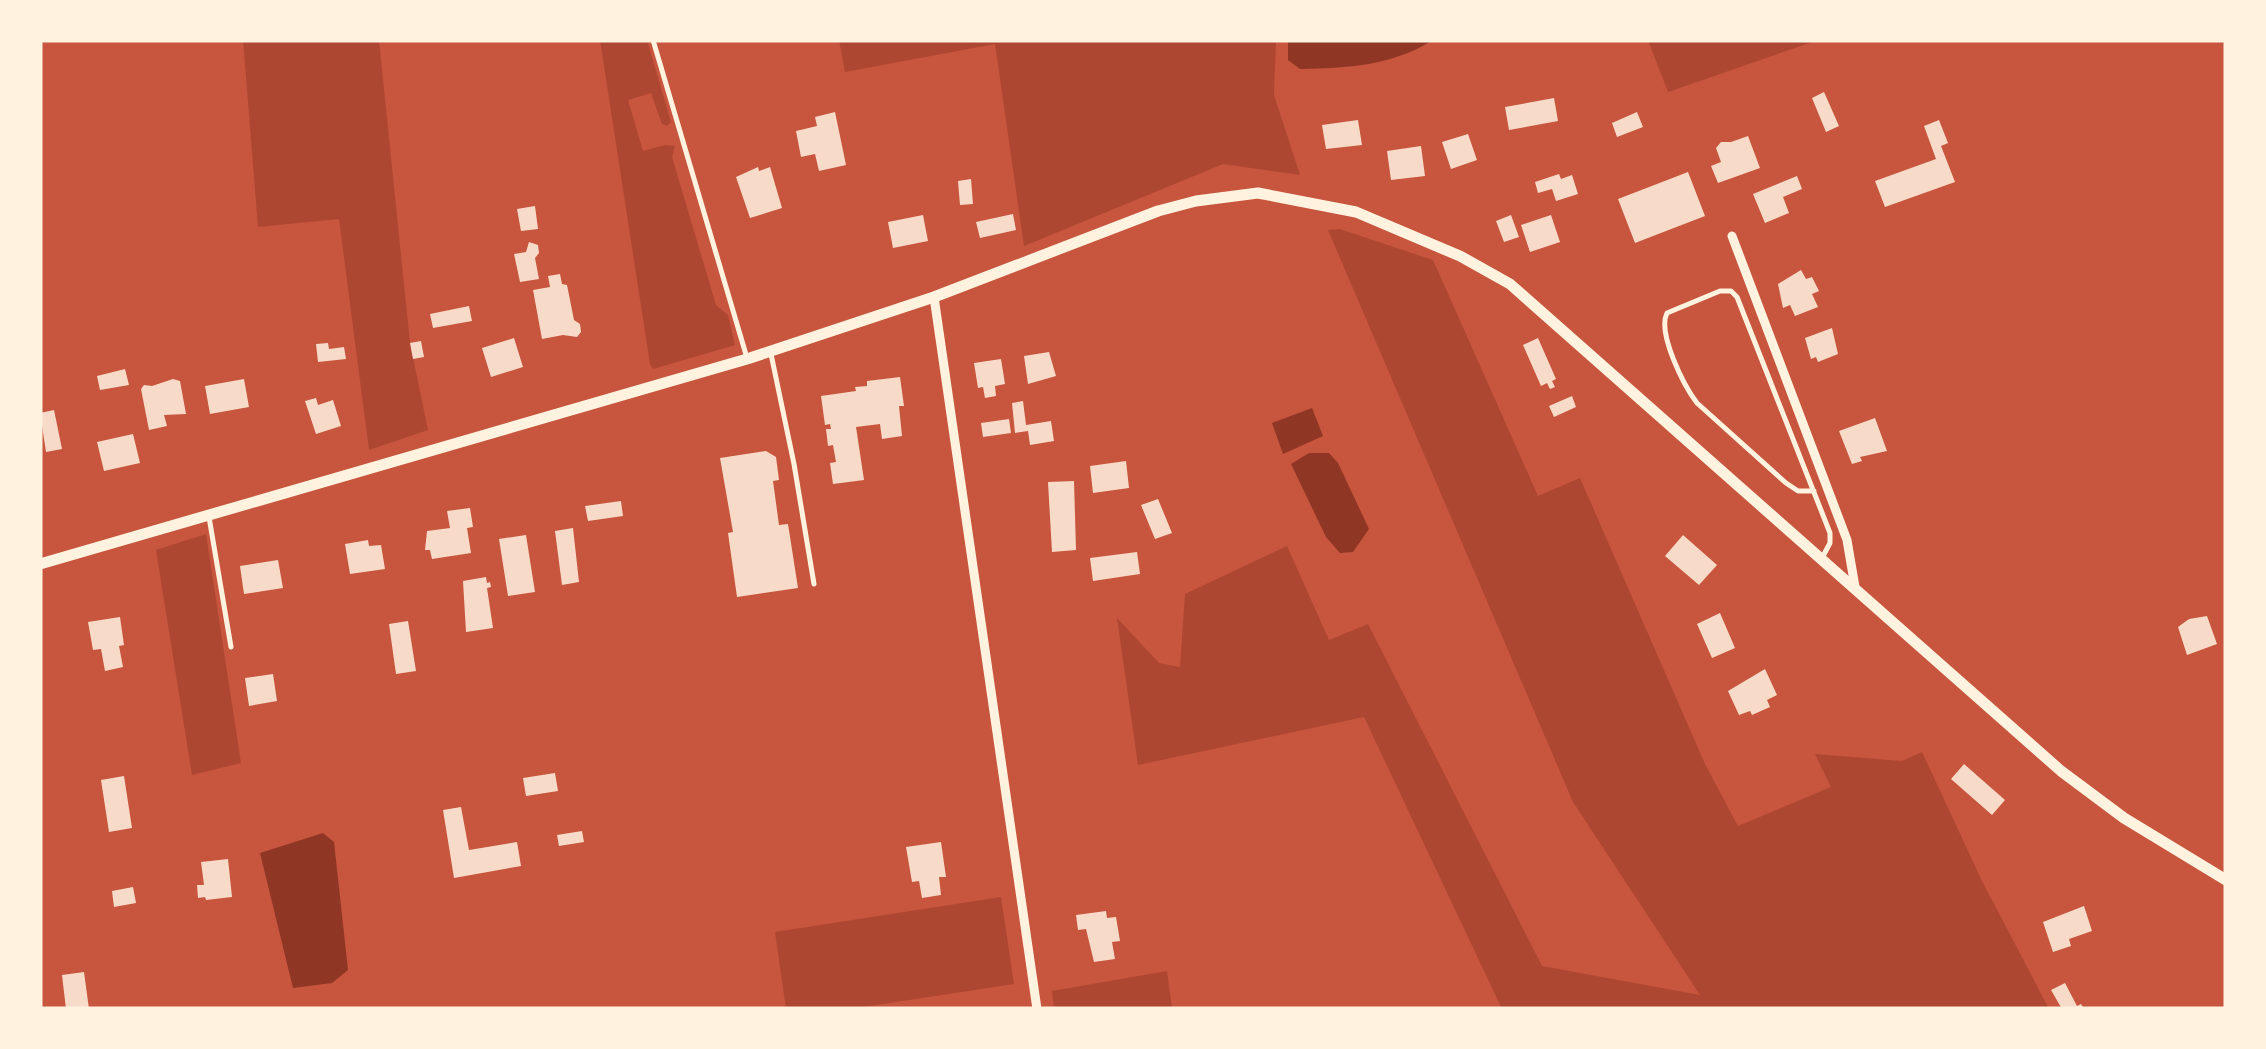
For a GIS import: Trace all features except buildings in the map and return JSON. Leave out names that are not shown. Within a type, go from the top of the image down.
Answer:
[{"type":"street","points":[[40,564],[747,359],[934,298],[1158,211],[1258,193],[1356,212],[1460,256],[1510,284],[2061,770],[2124,818],[2226,880]]},
{"type":"street","points":[[1732,236],[1846,540],[1856,587]]},
{"type":"street","points":[[934,298],[1036,1009]]},
{"type":"lane","points":[[653,40],[747,359]]},
{"type":"lane","points":[[1814,491],[1798,490],[1786,483],[1697,403],[1688,392],[1667,340],[1667,313],[1720,291],[1731,291],[1737,297],[1814,491],[1830,533],[1822,558]]},
{"type":"lane","points":[[770,351],[814,584]]},
{"type":"lane","points":[[209,515],[231,647]]},
{"type":"shaded area","points":[[243,40],[379,40],[410,343],[428,430],[369,450],[339,219],[258,227]]},
{"type":"shaded area","points":[[600,40],[647,40],[671,122],[667,126],[662,124],[651,93],[628,100],[643,151],[675,146],[672,157],[716,305],[728,315],[735,345],[653,369],[650,364]]},
{"type":"shaded area","points":[[839,40],[1276,40],[1274,95],[1300,175],[1223,164],[1024,246],[995,44],[845,72]]},
{"type":"shaded area","points":[[1288,40],[1433,40],[1385,60],[1300,69],[1288,60]]},
{"type":"shaded area","points":[[1648,40],[1818,40],[1668,92]]},
{"type":"shaded area","points":[[1340,229],[1433,260],[1538,496],[1580,478],[1705,764],[1738,826],[1831,787],[1815,754],[1902,761],[1922,752],[1982,881],[2049,1009],[1502,1009],[1364,717],[1138,765],[1117,618],[1159,663],[1180,667],[1185,594],[1287,546],[1329,640],[1368,624],[1542,966],[1700,995],[1573,802],[1328,230]]},
{"type":"shaded area","points":[[1312,408],[1323,436],[1283,454],[1272,423]]},
{"type":"shaded area","points":[[1309,453],[1329,453],[1338,463],[1369,529],[1353,552],[1340,553],[1326,537],[1291,464]]},
{"type":"shaded area","points":[[206,534],[241,763],[192,775],[156,550]]},
{"type":"shaded area","points":[[323,833],[334,842],[348,970],[332,983],[293,988],[260,853]]},
{"type":"shaded area","points":[[1001,897],[1014,984],[850,1009],[786,1009],[775,932]]},
{"type":"shaded area","points":[[1167,971],[1172,1009],[1054,1009],[1052,991]]}]
